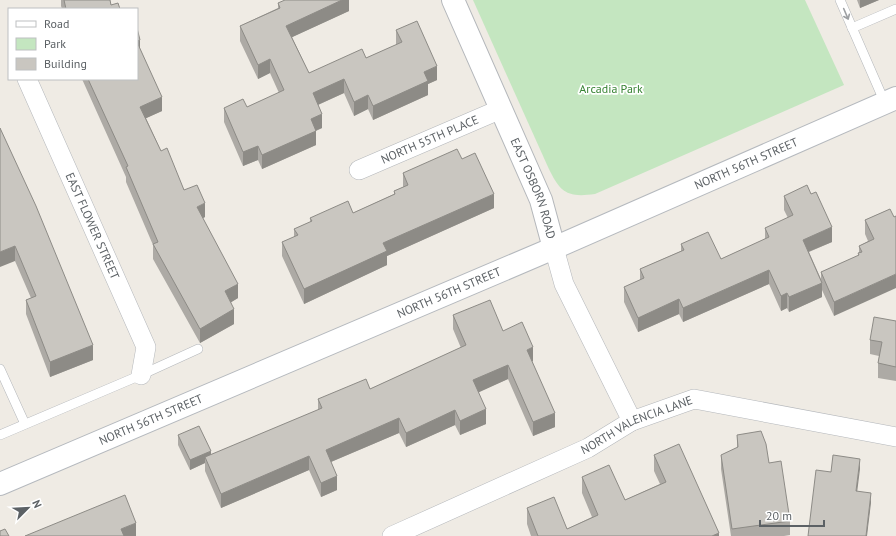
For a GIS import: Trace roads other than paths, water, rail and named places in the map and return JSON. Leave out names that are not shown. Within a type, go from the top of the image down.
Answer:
[{"type":"main road","name":"EAST OSBORN ROAD","points":[[453,0],[541,200],[554,248]]},
{"type":"main road","name":"NORTH 56TH STREET","points":[[0,484],[554,248],[890,101]]},
{"type":"street","name":"EAST FLOWER STREET","points":[[27,80],[146,347],[141,375]]},
{"type":"street","name":"NORTH 55TH PLACE","points":[[359,170],[501,109]]},
{"type":"street","name":"EAST OSBORN ROAD","points":[[554,248],[564,284],[632,421]]},
{"type":"street","name":"NORTH VALENCIA LANE","points":[[392,536],[588,448],[632,421],[694,399],[896,437]]},
{"type":"lane","points":[[840,0],[852,28],[890,101]]},
{"type":"lane","points":[[852,28],[896,9]]},
{"type":"lane","points":[[0,435],[198,349]]},
{"type":"lane","points":[[0,369],[25,424]]},
{"type":"park label","name":"Arcadia Park","points":[[611,89]]}]
